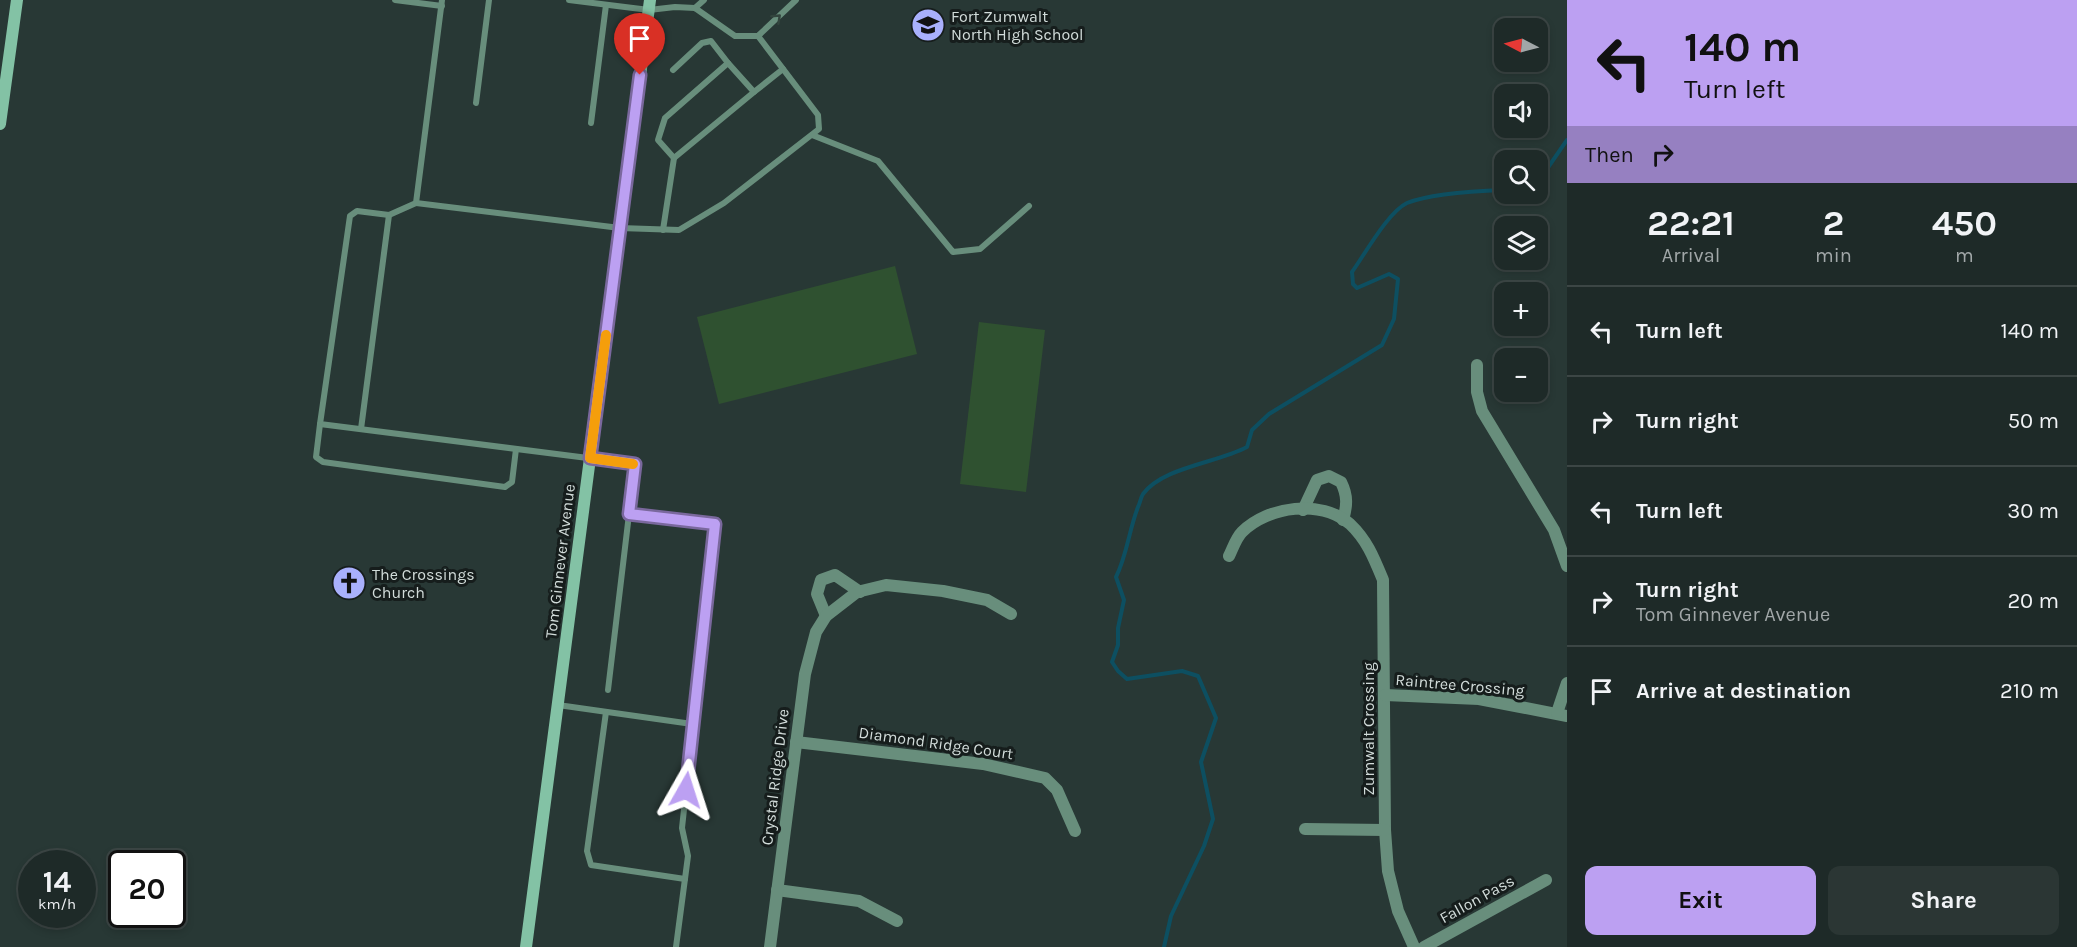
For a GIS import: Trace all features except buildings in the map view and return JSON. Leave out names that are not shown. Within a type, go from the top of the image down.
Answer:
[{"type":"main road","points":[[0,124],[17,0]]},
{"type":"main road","name":"Tom Ginnever Avenue","points":[[526,947],[649,5]]},
{"type":"street","points":[[1477,365],[1477,392],[1482,411],[1554,530],[1567,566]]},
{"type":"street","points":[[1303,510],[1317,480],[1329,476],[1341,482],[1347,494],[1343,520]]},
{"type":"street","name":"Zumwalt Crossing","points":[[1229,556],[1241,533],[1259,519],[1286,508],[1325,512],[1348,523],[1368,544],[1383,580],[1385,830],[1388,872],[1398,910],[1414,947]]},
{"type":"street","points":[[826,616],[817,594],[821,580],[836,575],[860,592]]},
{"type":"street","name":"Crystal Ridge Drive","points":[[770,947],[805,674],[816,632],[826,616],[860,592],[885,585],[944,591],[987,600],[1011,614]]},
{"type":"street","points":[[1562,714],[1567,683]]},
{"type":"street","name":"Raintree Crossing","points":[[1385,695],[1479,699],[1562,714]]},
{"type":"street","name":"Diamond Ridge Court","points":[[796,742],[983,764],[1045,778],[1057,790],[1075,831]]},
{"type":"street","points":[[1305,829],[1385,830]]},
{"type":"street","name":"Fallon Pass","points":[[1424,947],[1546,880]]},
{"type":"street","points":[[777,890],[859,901],[897,921]]},
{"type":"lane","points":[[395,0],[442,3],[416,203]]},
{"type":"lane","points":[[476,103],[489,0]]},
{"type":"lane","points":[[569,0],[695,8],[735,36],[758,36],[796,0]]},
{"type":"lane","points":[[695,8],[704,0]]},
{"type":"lane","points":[[591,123],[606,4]]},
{"type":"lane","points":[[516,449],[512,482],[506,487],[323,462],[316,457],[350,216],[357,211],[389,214],[416,203],[620,228],[679,230],[724,203],[819,129],[818,115],[758,36]]},
{"type":"lane","points":[[673,69],[702,43],[711,41],[754,92]]},
{"type":"lane","points":[[674,158],[658,140],[665,118],[728,63]]},
{"type":"lane","points":[[663,230],[674,158],[783,69]]},
{"type":"lane","points":[[812,135],[878,161],[953,252],[981,249],[1029,206]]},
{"type":"lane","points":[[361,429],[389,214]]},
{"type":"lane","points":[[320,424],[635,464],[608,690]]},
{"type":"lane","points":[[629,514],[715,524],[682,828],[688,856],[676,947]]},
{"type":"lane","points":[[557,705],[692,724]]},
{"type":"lane","points":[[606,712],[587,851],[591,865],[685,879]]},
{"type":"green space","points":[[895,266],[917,354],[719,404],[697,317]]},
{"type":"green space","points":[[979,322],[1045,330],[1026,492],[960,484]]},
{"type":"waterway","points":[[1548,168],[1567,140]]},
{"type":"waterway","points":[[1164,947],[1171,916],[1204,846],[1213,819],[1201,762],[1216,718],[1198,676],[1182,671],[1127,679],[1112,662],[1118,645],[1118,628],[1124,600],[1116,577],[1142,495],[1152,485],[1177,471],[1247,447],[1252,430],[1269,414],[1382,345],[1394,319],[1398,279],[1389,274],[1357,288],[1353,284],[1352,272],[1377,234],[1400,208],[1407,203],[1429,197],[1494,191]]},
{"type":"slow traffic","points":[[606,335],[590,458],[633,464]]},
{"type":"place","name":"Fort Zumwalt North High School","points":[[928,25]]},
{"type":"place","name":"The Crossings Church","points":[[349,583]]},
{"type":"route","points":[[640,75],[590,458],[635,464],[629,514],[715,524],[686,790]]}]
